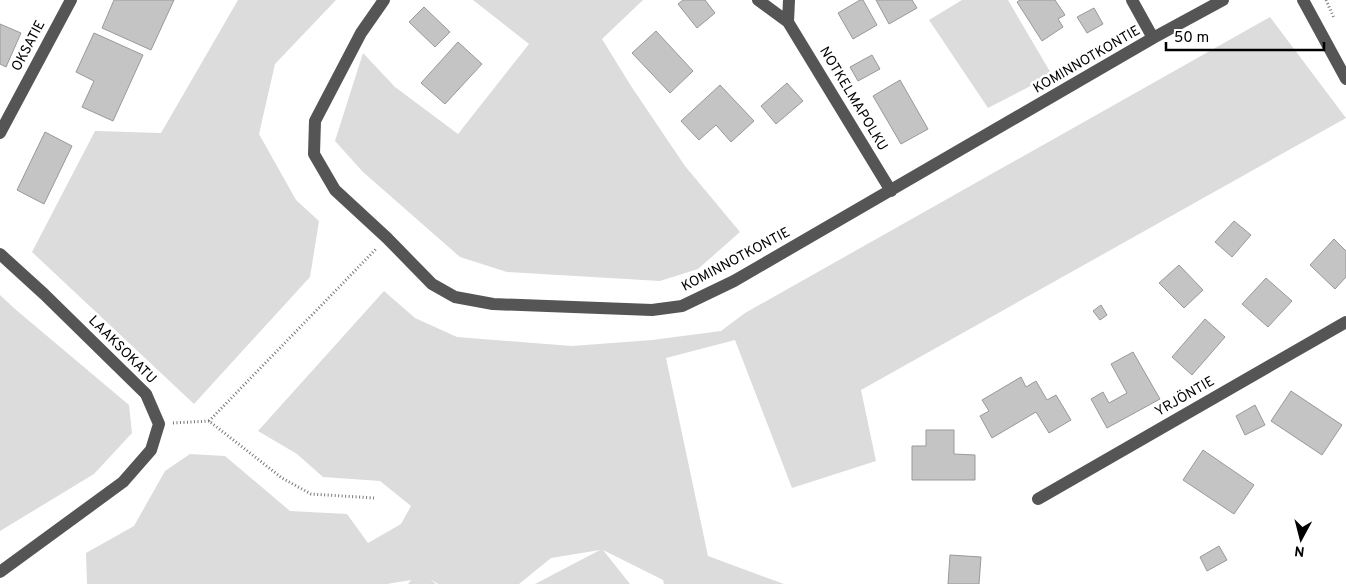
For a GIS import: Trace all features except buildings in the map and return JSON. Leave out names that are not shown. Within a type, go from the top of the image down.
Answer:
[{"type":"street","name":"OKSATIE","points":[[0,133],[71,0]]},
{"type":"street","name":"KOMINNOTKONTIE","points":[[384,0],[361,33],[316,121],[314,154],[334,190],[387,238],[432,284],[455,297],[493,304],[652,310],[682,306],[734,281],[1152,38],[1223,0]]},
{"type":"street","name":"NOTKELMAPOLKU","points":[[758,0],[788,22],[891,191]]},
{"type":"street","points":[[788,0],[788,22]]},
{"type":"street","points":[[1132,0],[1152,38]]},
{"type":"street","points":[[1303,0],[1346,79]]},
{"type":"street","name":"LAAKSOKATU","points":[[0,254],[44,294],[146,394],[159,424]]},
{"type":"street","name":"YRJÖNTIE","points":[[1038,499],[1346,322]]},
{"type":"street","points":[[0,572],[123,482],[152,450],[159,424]]},
{"type":"path","points":[[209,421],[387,238]]},
{"type":"path","points":[[159,424],[209,421],[282,478],[311,494],[374,498]]},
{"type":"shaded area","points":[[238,0],[336,0],[275,64],[259,134],[296,200],[319,221],[310,277],[194,404],[32,252],[95,131],[161,133]]},
{"type":"shaded area","points":[[473,0],[643,0],[602,39],[685,166],[740,232],[698,269],[660,281],[507,272],[460,257],[363,172],[335,141],[363,53],[395,87],[458,134],[529,44]]},
{"type":"shaded area","points":[[962,0],[1008,0],[1052,75],[988,108],[929,20]]},
{"type":"shaded area","points":[[1270,17],[1346,118],[861,390],[876,461],[792,488],[735,340],[666,358],[708,556],[784,584],[664,584],[663,580],[603,550],[630,584],[535,584],[600,550],[551,558],[519,584],[438,584],[430,579],[436,584],[408,584],[411,580],[387,584],[87,584],[86,553],[134,526],[165,471],[190,454],[225,456],[290,511],[347,514],[368,543],[401,524],[411,506],[380,481],[323,477],[297,454],[258,431],[384,291],[415,318],[457,337],[572,346],[652,340],[721,331],[745,313]]},
{"type":"shaded area","points":[[0,295],[129,405],[132,433],[94,474],[0,531]]}]
